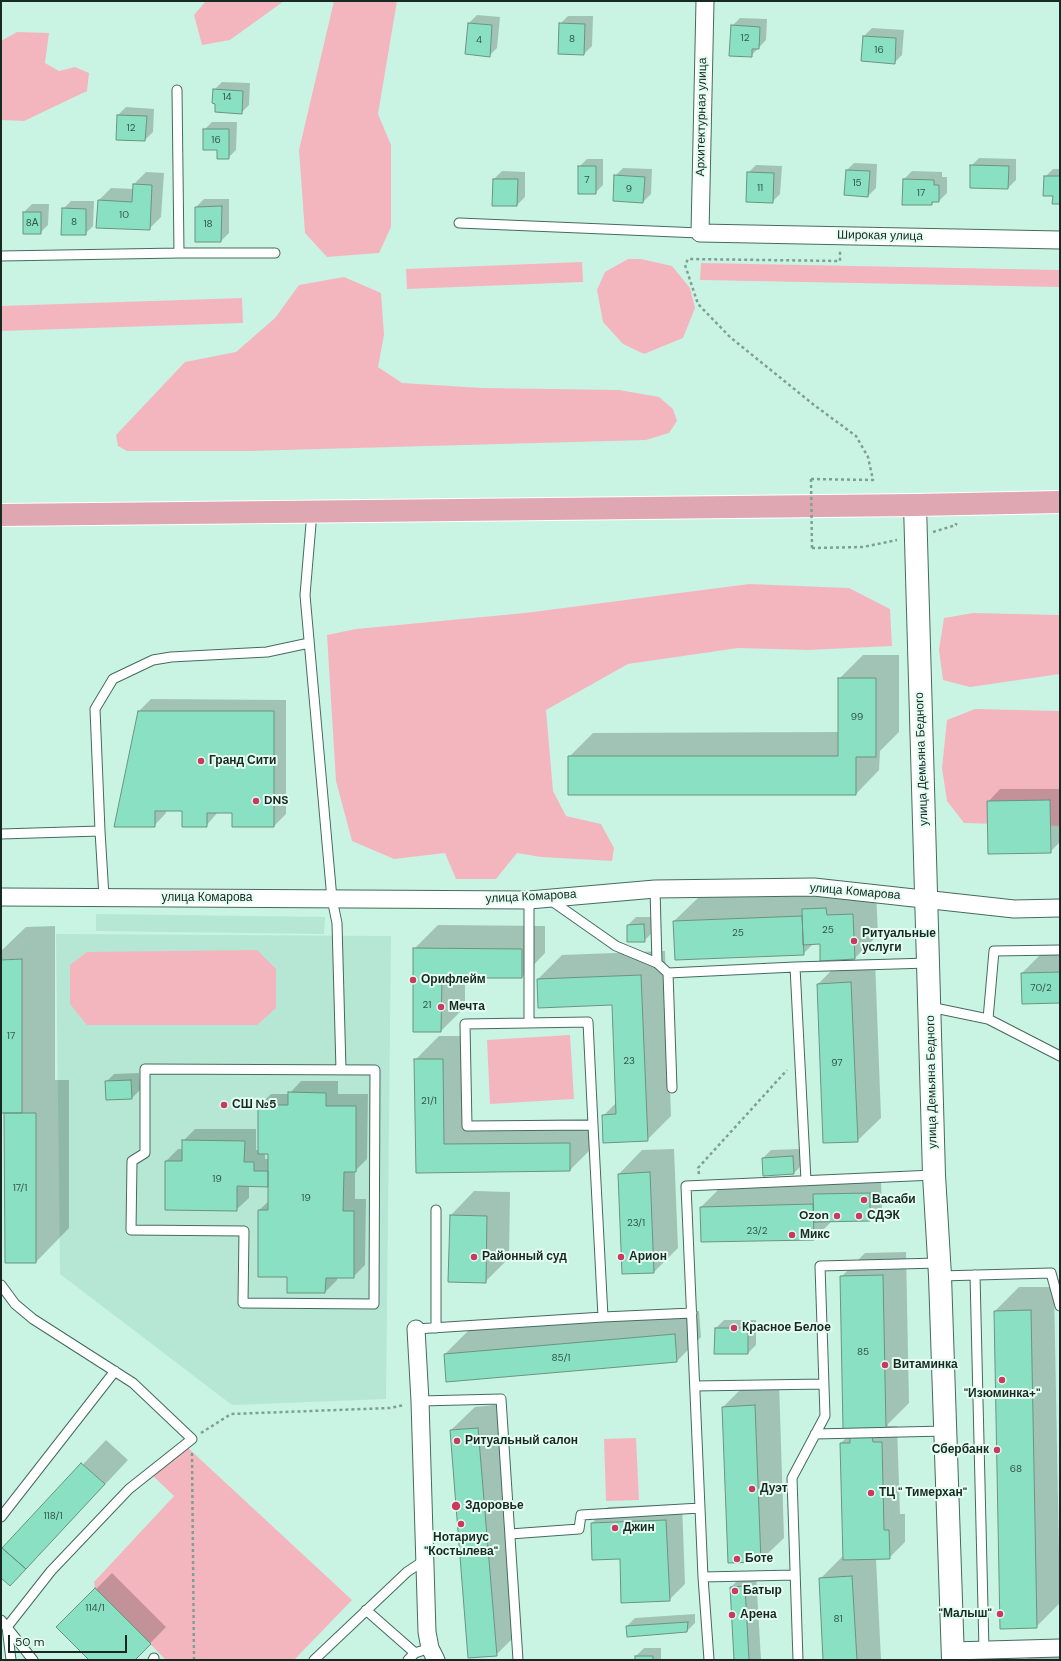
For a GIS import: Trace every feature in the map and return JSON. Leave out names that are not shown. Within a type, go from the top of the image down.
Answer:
[{"type":"main road","points":[[1,515],[312,510],[915,505],[1060,502]]},
{"type":"street","name":"Архитектурная улица","points":[[700,233],[705,1]]},
{"type":"street","name":"Широкая улица","points":[[700,233],[1060,240]]},
{"type":"street","name":"улица Демьяна Бедного","points":[[915,505],[934,1175],[940,1270],[952,1655]]},
{"type":"street","name":"улица Комарова","points":[[1,897],[530,900],[656,889],[814,887],[1014,909],[1060,908]]},
{"type":"street","points":[[416,1330],[420,1401],[427,1654]]},
{"type":"street","points":[[952,1655],[984,1650],[1058,1652]]},
{"type":"lane","points":[[176,90],[179,253]]},
{"type":"lane","points":[[459,223],[700,233]]},
{"type":"lane","points":[[1,256],[275,253]]},
{"type":"lane","points":[[312,510],[305,595],[332,899],[338,923],[340,1070]]},
{"type":"lane","points":[[104,897],[95,709],[113,679],[153,660],[171,657],[267,652],[309,643]]},
{"type":"lane","points":[[1,834],[100,831]]},
{"type":"lane","points":[[656,889],[657,963]]},
{"type":"lane","points":[[548,898],[616,946],[657,963],[668,973],[928,963]]},
{"type":"lane","points":[[529,1023],[530,900]]},
{"type":"lane","points":[[988,1019],[994,951],[1060,950]]},
{"type":"lane","points":[[796,967],[806,1181]]},
{"type":"lane","points":[[668,973],[672,1088]]},
{"type":"lane","points":[[930,1007],[988,1019],[1060,1056]]},
{"type":"lane","points":[[593,1125],[467,1126],[465,1024],[588,1022],[603,1317]]},
{"type":"lane","points":[[145,1069],[340,1070],[375,1070],[374,1304],[243,1303],[244,1231],[131,1230],[132,1161],[145,1153],[145,1069]]},
{"type":"lane","points":[[709,1660],[703,1577],[686,1186],[934,1175]]},
{"type":"lane","points":[[436,1210],[436,1328]]},
{"type":"lane","points":[[798,1660],[792,1478],[825,1416],[820,1266],[940,1270],[975,1275],[1051,1273],[1058,1294],[1060,1306]]},
{"type":"lane","points":[[975,1275],[984,1650]]},
{"type":"lane","points":[[1,1285],[15,1304],[33,1319],[115,1371],[140,1390],[192,1439],[129,1489],[4,1623]]},
{"type":"lane","points":[[416,1330],[603,1317],[692,1313]]},
{"type":"lane","points":[[1,1517],[115,1371]]},
{"type":"lane","points":[[695,1386],[824,1384]]},
{"type":"lane","points":[[420,1401],[501,1400],[518,1660]]},
{"type":"lane","points":[[815,1434],[945,1431]]},
{"type":"lane","points":[[510,1534],[579,1529],[581,1515],[700,1508]]},
{"type":"lane","points":[[314,1660],[408,1572],[425,1560]]},
{"type":"lane","points":[[703,1577],[795,1575]]},
{"type":"lane","points":[[366,1610],[427,1654]]},
{"type":"lane","points":[[4,1623],[11,1660]]},
{"type":"lane","points":[[4,1623],[33,1660]]},
{"type":"lane","points":[[408,1660],[427,1654]]},
{"type":"path","points":[[840,236],[840,261],[688,259],[685,265],[698,304],[730,337],[814,405],[856,436],[868,457],[873,480],[811,479],[812,548],[862,547]]},
{"type":"path","points":[[699,1186],[698,1168],[800,1056]]},
{"type":"path","points":[[194,1660],[192,1439],[231,1414],[390,1408],[420,1401]]},
{"type":"shaded area","points":[[206,1],[284,1],[230,40],[202,45],[194,15]]},
{"type":"shaded area","points":[[334,1],[397,1],[378,114],[391,145],[391,227],[379,253],[327,257],[305,233],[299,150]]},
{"type":"shaded area","points":[[17,32],[49,33],[45,63],[59,71],[75,67],[89,73],[87,91],[24,121],[1,120],[1,41]]},
{"type":"shaded area","points":[[628,259],[641,259],[672,266],[690,288],[695,308],[683,338],[644,354],[623,344],[603,322],[597,290],[605,272]]},
{"type":"shaded area","points":[[582,262],[583,282],[407,289],[406,269]]},
{"type":"shaded area","points":[[701,263],[1060,270],[1060,287],[700,280]]},
{"type":"shaded area","points":[[344,277],[381,293],[384,335],[378,367],[402,383],[482,388],[619,390],[659,397],[673,409],[677,421],[669,433],[646,440],[248,451],[127,451],[118,446],[116,435],[185,362],[236,352],[275,318],[299,285]]},
{"type":"shaded area","points":[[242,298],[243,323],[1,331],[1,306]]},
{"type":"shaded area","points":[[749,584],[849,588],[890,609],[892,646],[808,650],[738,648],[628,664],[546,710],[553,791],[566,816],[601,824],[614,848],[612,861],[541,857],[517,853],[496,879],[456,879],[445,853],[394,859],[352,841],[336,781],[327,635],[356,629],[525,613]]},
{"type":"shaded area","points":[[973,613],[1060,615],[1060,674],[970,687],[943,680],[939,650],[944,618]]},
{"type":"shaded area","points":[[975,709],[1060,711],[1060,826],[964,823],[947,801],[942,768],[947,720]]},
{"type":"shaded area","points":[[96,914],[325,917],[324,934],[96,931]]},
{"type":"shaded area","name":"СШ №5","points":[[56,934],[391,936],[386,1399],[232,1405],[60,1274]]},
{"type":"shaded area","points":[[257,950],[276,969],[276,1008],[257,1025],[87,1025],[70,1004],[70,965],[87,952]]},
{"type":"shaded area","points":[[570,1035],[574,1099],[490,1104],[487,1040]]},
{"type":"shaded area","points":[[636,1438],[639,1500],[606,1501],[604,1439]]},
{"type":"shaded area","points":[[187,1447],[352,1600],[294,1660],[166,1660],[95,1588],[94,1582],[174,1496],[153,1476]]},
{"type":"building","points":[[468,23],[492,25],[490,57],[465,54]]},
{"type":"building","points":[[559,23],[585,24],[584,55],[558,54]]},
{"type":"building","points":[[731,25],[760,27],[759,49],[752,49],[752,57],[729,56]]},
{"type":"building","points":[[863,36],[896,38],[895,64],[861,61]]},
{"type":"building","points":[[213,89],[243,91],[242,114],[215,112],[215,104],[212,103]]},
{"type":"building","points":[[117,115],[147,116],[145,141],[116,140]]},
{"type":"building","points":[[203,129],[229,129],[229,159],[217,159],[217,150],[203,150]]},
{"type":"building","points":[[970,165],[1009,166],[1008,189],[970,188]]},
{"type":"building","points":[[578,166],[596,166],[596,194],[578,194]]},
{"type":"building","points":[[846,170],[870,171],[868,197],[844,195]]},
{"type":"building","points":[[747,172],[774,173],[773,203],[746,202]]},
{"type":"building","points":[[614,175],[645,177],[643,203],[613,201]]},
{"type":"building","points":[[1044,176],[1060,176],[1060,204],[1052,204],[1053,196],[1043,196]]},
{"type":"building","points":[[493,179],[518,179],[517,206],[492,206]]},
{"type":"building","points":[[903,179],[934,180],[934,185],[939,185],[939,202],[932,202],[932,205],[902,205]]},
{"type":"building","points":[[133,184],[152,185],[150,230],[96,228],[98,200],[132,202]]},
{"type":"building","points":[[222,206],[221,242],[195,242],[195,207]]},
{"type":"building","points":[[62,208],[86,209],[86,235],[61,235]]},
{"type":"building","points":[[23,212],[41,212],[41,234],[23,234]]},
{"type":"building","points":[[838,678],[876,678],[876,757],[856,757],[856,795],[568,795],[568,756],[838,756]]},
{"type":"building","name":"Гранд Сити","points":[[138,711],[274,711],[274,827],[232,827],[232,813],[207,813],[207,827],[182,827],[182,811],[155,811],[155,827],[114,827]]},
{"type":"building","points":[[1050,800],[1051,853],[988,854],[987,801]]},
{"type":"building","points":[[826,908],[827,915],[853,914],[855,959],[820,961],[820,944],[803,945],[802,909]]},
{"type":"building","points":[[802,916],[804,955],[675,960],[673,921]]},
{"type":"building","points":[[644,924],[645,942],[627,942],[627,925]]},
{"type":"building","points":[[413,948],[522,949],[522,978],[442,978],[441,1032],[413,1032]]},
{"type":"building","points":[[22,959],[22,1113],[1,1113],[1,960]]},
{"type":"building","points":[[1060,972],[1060,1003],[1022,1004],[1021,973]]},
{"type":"building","points":[[641,975],[648,1141],[603,1143],[602,1115],[616,1114],[612,1005],[538,1008],[537,979]]},
{"type":"building","points":[[851,982],[858,1142],[823,1143],[817,984]]},
{"type":"building","points":[[414,1059],[443,1059],[444,1144],[570,1143],[570,1171],[416,1173]]},
{"type":"building","points":[[131,1080],[132,1099],[106,1100],[105,1081]]},
{"type":"building","points":[[288,1092],[326,1093],[326,1106],[356,1106],[356,1172],[344,1172],[343,1211],[354,1211],[354,1278],[326,1278],[325,1293],[287,1293],[287,1277],[258,1277],[258,1210],[268,1210],[268,1154],[258,1154],[258,1105],[288,1105]]},
{"type":"building","points":[[4,1113],[36,1113],[36,1263],[5,1263]]},
{"type":"building","name":"СШ №5","points":[[182,1140],[245,1141],[244,1162],[254,1162],[254,1171],[268,1171],[268,1187],[237,1186],[237,1211],[165,1210],[165,1161],[182,1161]]},
{"type":"building","points":[[793,1156],[794,1174],[763,1176],[762,1158]]},
{"type":"building","points":[[650,1172],[654,1273],[622,1274],[618,1174]]},
{"type":"building","points":[[870,1193],[870,1221],[814,1222],[813,1194]]},
{"type":"building","points":[[813,1204],[814,1240],[701,1242],[700,1207]]},
{"type":"building","points":[[450,1215],[487,1216],[486,1283],[448,1282]]},
{"type":"building","points":[[883,1275],[886,1428],[843,1429],[840,1276]]},
{"type":"building","points":[[1031,1310],[1037,1628],[1000,1629],[994,1311]]},
{"type":"building","points":[[715,1328],[748,1328],[748,1354],[714,1354]]},
{"type":"building","points":[[675,1334],[677,1362],[446,1382],[444,1354]]},
{"type":"building","points":[[755,1405],[761,1562],[728,1563],[722,1407]]},
{"type":"building","points":[[478,1428],[497,1656],[468,1658],[450,1430]]},
{"type":"building","points":[[872,1436],[873,1442],[882,1442],[884,1530],[889,1530],[890,1559],[843,1560],[840,1443],[850,1443],[850,1437]]},
{"type":"building","points":[[81,1463],[105,1484],[26,1569],[2,1548]]},
{"type":"building","points":[[666,1520],[670,1601],[621,1603],[620,1559],[592,1560],[591,1523]]},
{"type":"building","points":[[2,1548],[26,1569],[10,1586],[1,1578]]},
{"type":"building","points":[[852,1576],[857,1660],[823,1660],[819,1578]]},
{"type":"building","points":[[745,1586],[749,1660],[734,1660],[730,1587]]},
{"type":"building","points":[[95,1588],[151,1644],[135,1660],[89,1660],[56,1627]]},
{"type":"building","points":[[688,1622],[687,1632],[627,1637],[626,1626]]},
{"type":"building","points":[[635,1656],[653,1656],[653,1660],[635,1660]]},
{"type":"place","name":"Гранд Сити","points":[[201,761]]},
{"type":"place","name":"DNS","points":[[256,801]]},
{"type":"place","name":"Ритуальные услуги","points":[[854,941]]},
{"type":"place","name":"Орифлейм","points":[[413,980]]},
{"type":"place","name":"Мечта","points":[[441,1007]]},
{"type":"place","name":"СШ №5","points":[[224,1105]]},
{"type":"place","name":"Васаби","points":[[864,1200]]},
{"type":"place","name":"Ozon","points":[[837,1216]]},
{"type":"place","name":"СДЭК","points":[[859,1216]]},
{"type":"place","name":"Микс","points":[[792,1235]]},
{"type":"place","name":"Районный суд","points":[[474,1257]]},
{"type":"place","name":"Арион","points":[[621,1257]]},
{"type":"place","name":"Красное Белое","points":[[734,1328]]},
{"type":"place","name":"Витаминка","points":[[885,1365]]},
{"type":"place","name":"\"Изюминка+\"","points":[[1002,1380]]},
{"type":"place","name":"Ритуальный салон","points":[[457,1441]]},
{"type":"place","name":"Сбербанк","points":[[997,1450]]},
{"type":"place","name":"Дуэт","points":[[752,1489]]},
{"type":"place","name":"ТЦ \" Тимерхан\"","points":[[871,1493]]},
{"type":"place","name":"Здоровье","points":[[456,1506]]},
{"type":"place","name":"Нотариус \"Костылева\"","points":[[461,1524]]},
{"type":"place","name":"Джин","points":[[615,1528]]},
{"type":"place","name":"Боте","points":[[737,1559]]},
{"type":"place","name":"Батыр","points":[[735,1591]]},
{"type":"place","name":"\"Малыш\"","points":[[1000,1614]]},
{"type":"place","name":"Арена","points":[[732,1615]]}]
